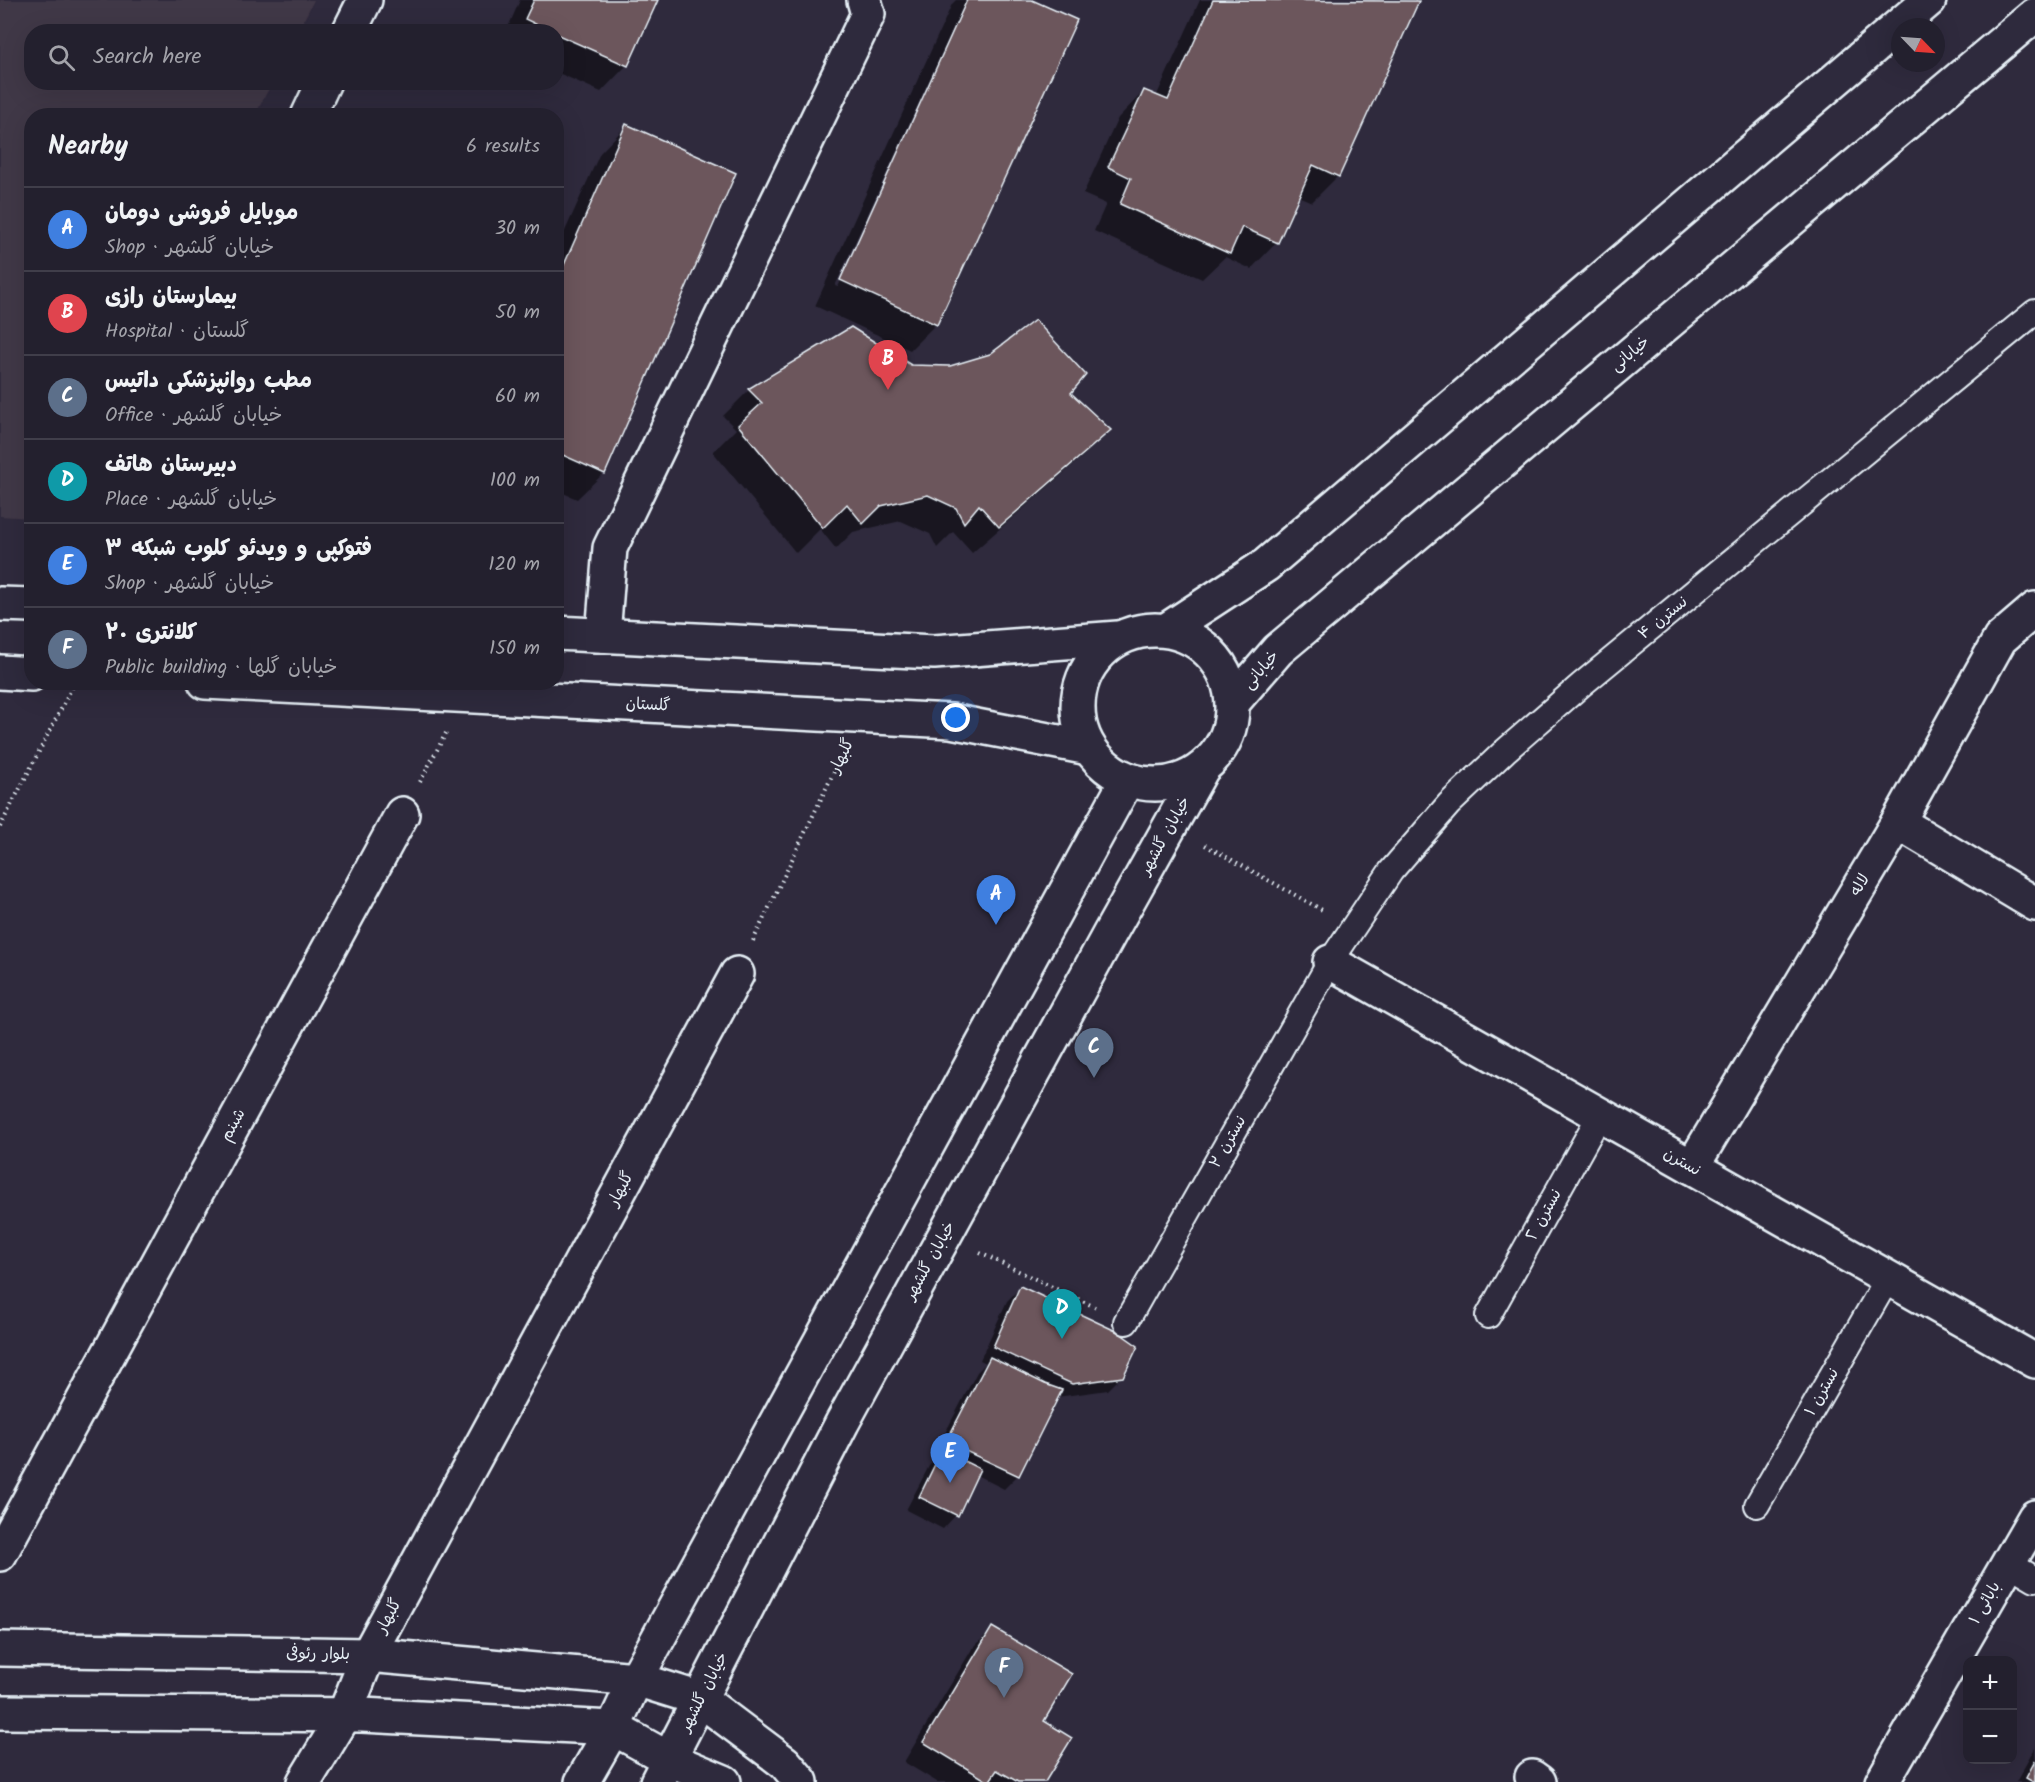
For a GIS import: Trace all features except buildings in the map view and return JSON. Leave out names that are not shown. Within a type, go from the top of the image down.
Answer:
[{"type":"main road","points":[[353,24],[365,0]]},
{"type":"main road","points":[[603,635],[610,548],[868,14],[864,0]]},
{"type":"main road","points":[[564,633],[934,652],[1118,638],[1168,629],[1266,565],[1929,0]]},
{"type":"main road","name":"خیابانی","points":[[1234,701],[1278,650],[2035,15]]},
{"type":"main road","points":[[312,108],[320,90]]},
{"type":"main road","points":[[0,603],[24,604]]},
{"type":"main road","name":"لاله","points":[[1692,1167],[1898,822],[2000,639],[2035,609]]},
{"type":"main road","points":[[1118,638],[1098,654],[1084,675],[1077,699],[1079,725],[1089,748],[1105,767],[1127,780],[1154,785],[1179,782],[1202,769],[1220,751],[1231,727],[1234,701],[1227,676],[1213,654],[1193,638],[1168,629]]},
{"type":"main road","points":[[0,672],[24,674]]},
{"type":"main road","name":"گلستان","points":[[355,690],[951,721],[1089,748]]},
{"type":"main road","name":"خیابان گلشهر","points":[[663,1770],[842,1423],[1202,769]]},
{"type":"main road","points":[[582,1782],[1127,780]]},
{"type":"main road","name":"شبنم","points":[[0,1554],[402,814]]},
{"type":"main road","points":[[1898,822],[2035,904]]},
{"type":"main road","name":"نسترن","points":[[1330,962],[2035,1361]]},
{"type":"main road","name":"گلبهار","points":[[304,1782],[344,1716],[368,1655],[737,974]]},
{"type":"main road","name":"بابائی ۱","points":[[1882,1782],[2022,1571],[2035,1517]]},
{"type":"main road","name":"بلوار رئوفی","points":[[0,1649],[368,1655],[636,1679],[700,1699],[785,1763],[801,1782]]},
{"type":"main road","points":[[0,1712],[362,1715],[613,1728],[663,1770],[724,1782]]},
{"type":"lane","name":"نسترن ۴","points":[[1330,962],[1398,862],[1449,804],[1505,751],[1581,685],[2035,312]]},
{"type":"lane","name":"نسترن ٣","points":[[1126,1322],[1330,962]]},
{"type":"lane","name":"نسترن ٢","points":[[1488,1316],[1600,1115]]},
{"type":"lane","name":"نسترن ١","points":[[1757,1505],[1888,1278]]},
{"type":"path","points":[[0,828],[71,690]]},
{"type":"path","points":[[402,814],[467,696]]},
{"type":"path","name":"گلبهار","points":[[737,974],[861,716]]},
{"type":"path","points":[[1170,825],[1354,927]]},
{"type":"path","points":[[944,1235],[1126,1322]]},
{"type":"shaded area","points":[[0,0],[314,0],[302,24],[24,24],[24,90],[268,90],[259,108],[24,108],[24,518],[0,516]]},
{"type":"place","name":"بیمارستان رازی","points":[[888,390]]},
{"type":"place","name":"موبایل فروشی دومان","points":[[996,925]]},
{"type":"place","name":"مطب روانپزشکی داتیس","points":[[1094,1078]]},
{"type":"place","name":"دبیرستان هاتف","points":[[1062,1339]]},
{"type":"place","name":"فتوکپی و ویدئو کلوب شبکه ۳","points":[[950,1483]]},
{"type":"place","name":"کلانتری ۲۰","points":[[1004,1698]]}]
